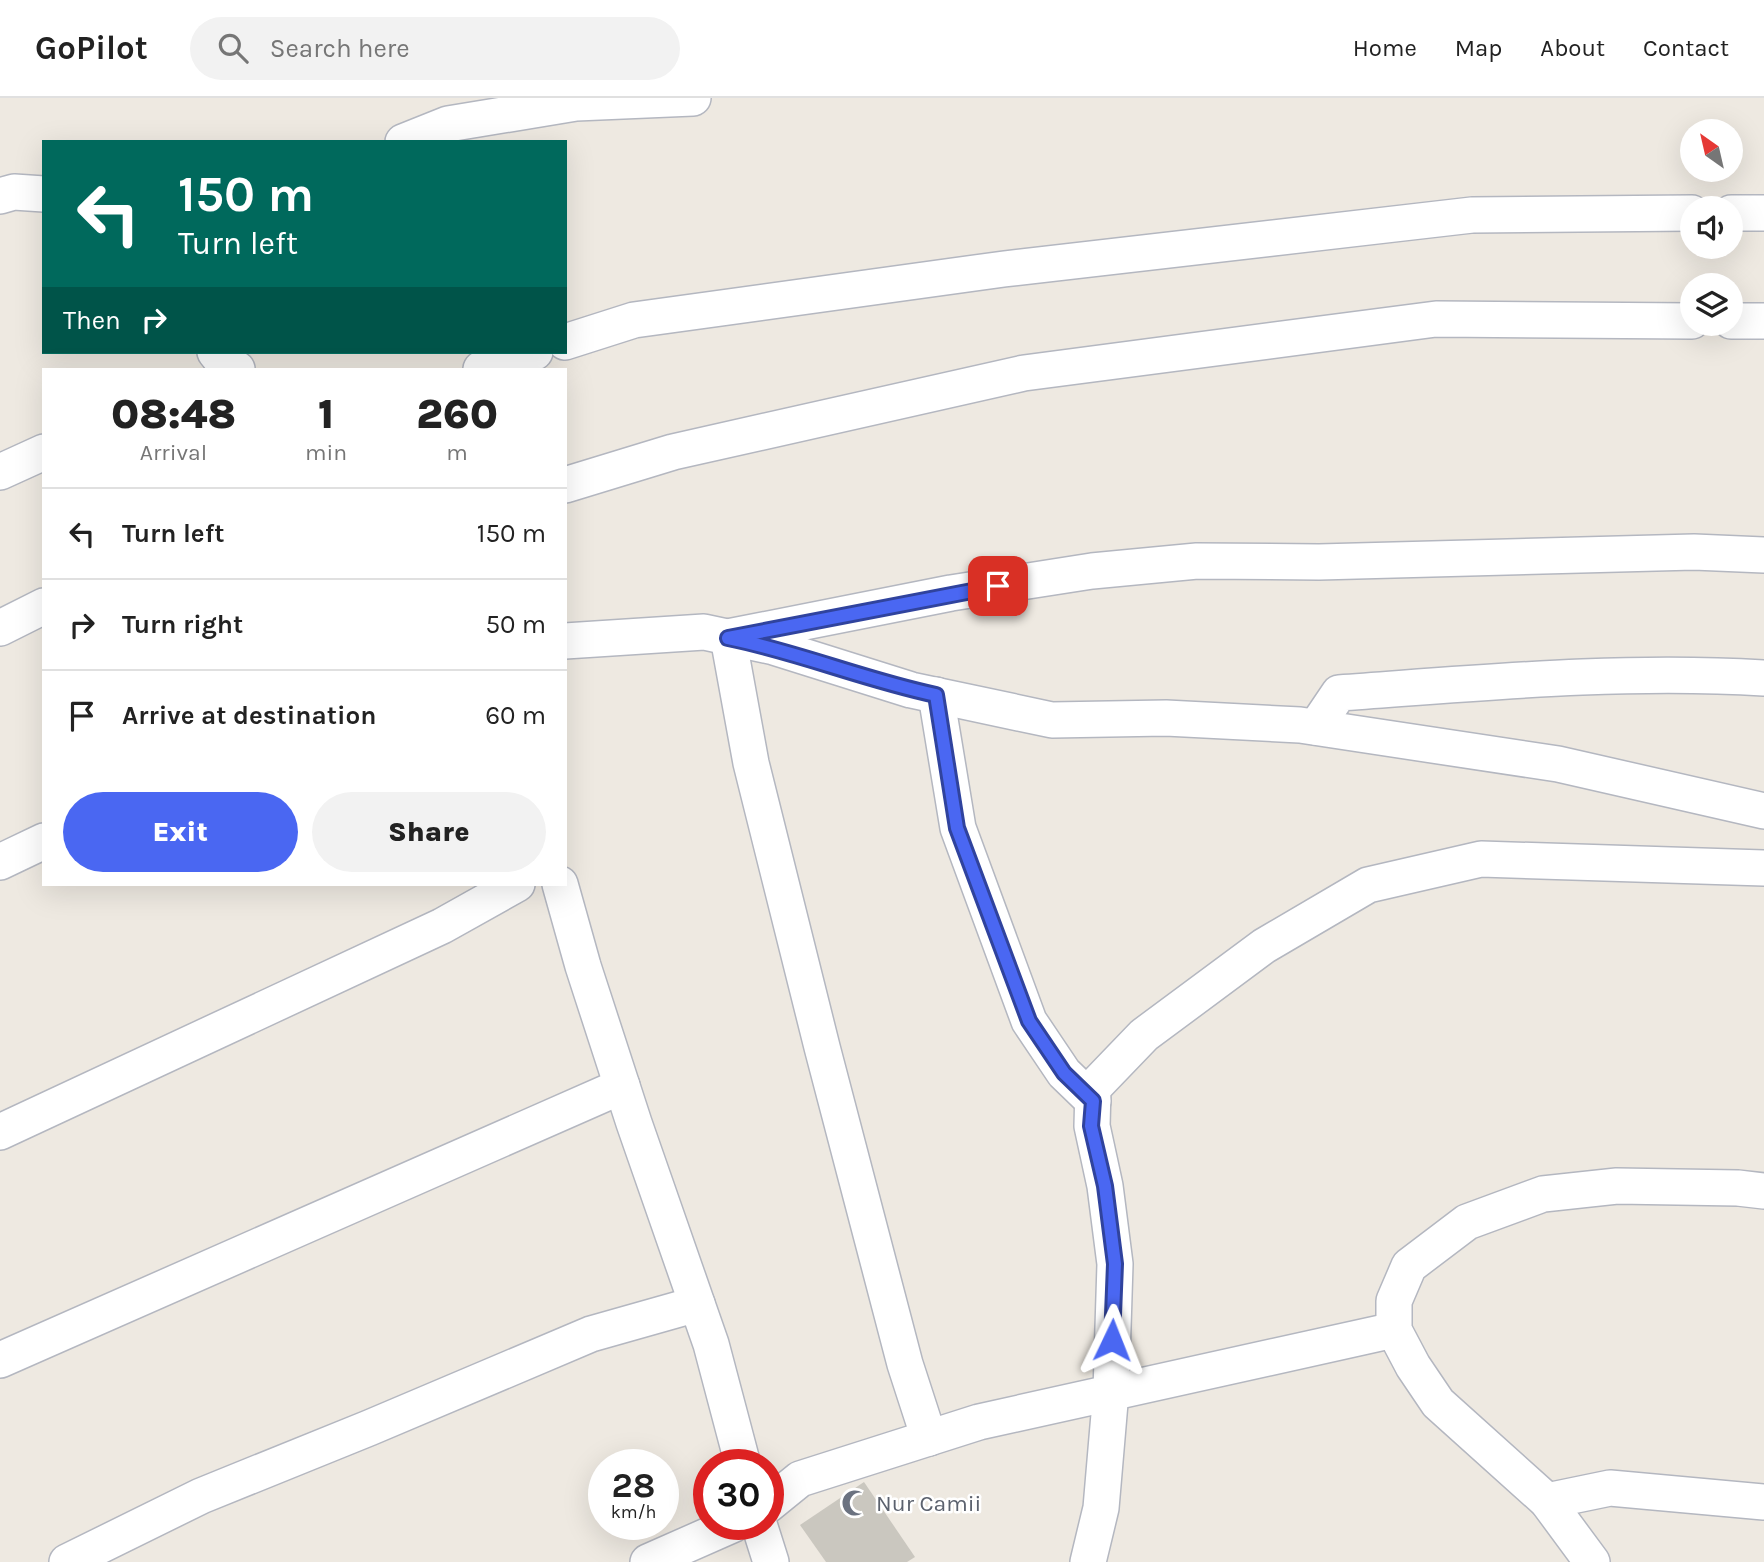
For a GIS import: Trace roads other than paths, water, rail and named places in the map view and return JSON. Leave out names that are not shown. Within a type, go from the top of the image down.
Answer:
[{"type":"street","points":[[408,140],[448,124],[576,103],[693,98]]},
{"type":"street","points":[[0,195],[14,192],[42,194]]},
{"type":"street","points":[[567,341],[634,320],[1004,269],[1417,221],[1472,215],[1680,213]]},
{"type":"street","points":[[1743,213],[1764,213]]},
{"type":"street","points":[[567,484],[673,452],[1024,373],[1436,319],[1680,321]]},
{"type":"street","points":[[1743,321],[1764,321]]},
{"type":"street","points":[[484,368],[530,354]]},
{"type":"street","points":[[0,472],[42,453]]},
{"type":"street","points":[[728,638],[964,591],[1092,571],[1197,561],[1319,562],[1694,552],[1764,555]]},
{"type":"street","points":[[0,628],[42,607]]},
{"type":"street","points":[[567,641],[704,632],[775,647],[911,690],[1052,720],[1166,718],[1316,727],[1558,764],[1764,811]]},
{"type":"street","points":[[728,638],[751,764],[818,1034],[901,1352],[929,1438]]},
{"type":"street","points":[[1316,727],[1339,693],[1499,682],[1693,674],[1764,678]]},
{"type":"street","points":[[936,695],[957,828],[1029,1021],[1064,1073],[1093,1101]]},
{"type":"street","points":[[0,862],[42,842]]},
{"type":"street","points":[[1088,1562],[1101,1508],[1111,1391],[1115,1264],[1105,1186],[1091,1126],[1093,1088],[1144,1035],[1264,946],[1368,885],[1480,859],[1764,868]]},
{"type":"street","points":[[0,1132],[442,926],[513,886]]},
{"type":"street","points":[[561,886],[622,1086],[711,1344],[739,1449]]},
{"type":"street","points":[[0,1360],[622,1086]]},
{"type":"street","points":[[1592,1562],[1547,1501],[1438,1403],[1413,1366],[1394,1330],[1394,1301],[1409,1266],[1467,1222],[1543,1194],[1617,1186],[1738,1188],[1764,1191]]},
{"type":"street","points":[[66,1562],[201,1496],[591,1334],[697,1304]]},
{"type":"street","points":[[784,1492],[800,1479],[979,1422],[1394,1330]]},
{"type":"street","points":[[1547,1501],[1610,1488],[1764,1502]]},
{"type":"street","points":[[648,1562],[698,1540]]},
{"type":"street","points":[[764,1540],[771,1562]]},
{"type":"place","name":"Nur Camii","points":[[855,1503]]}]
